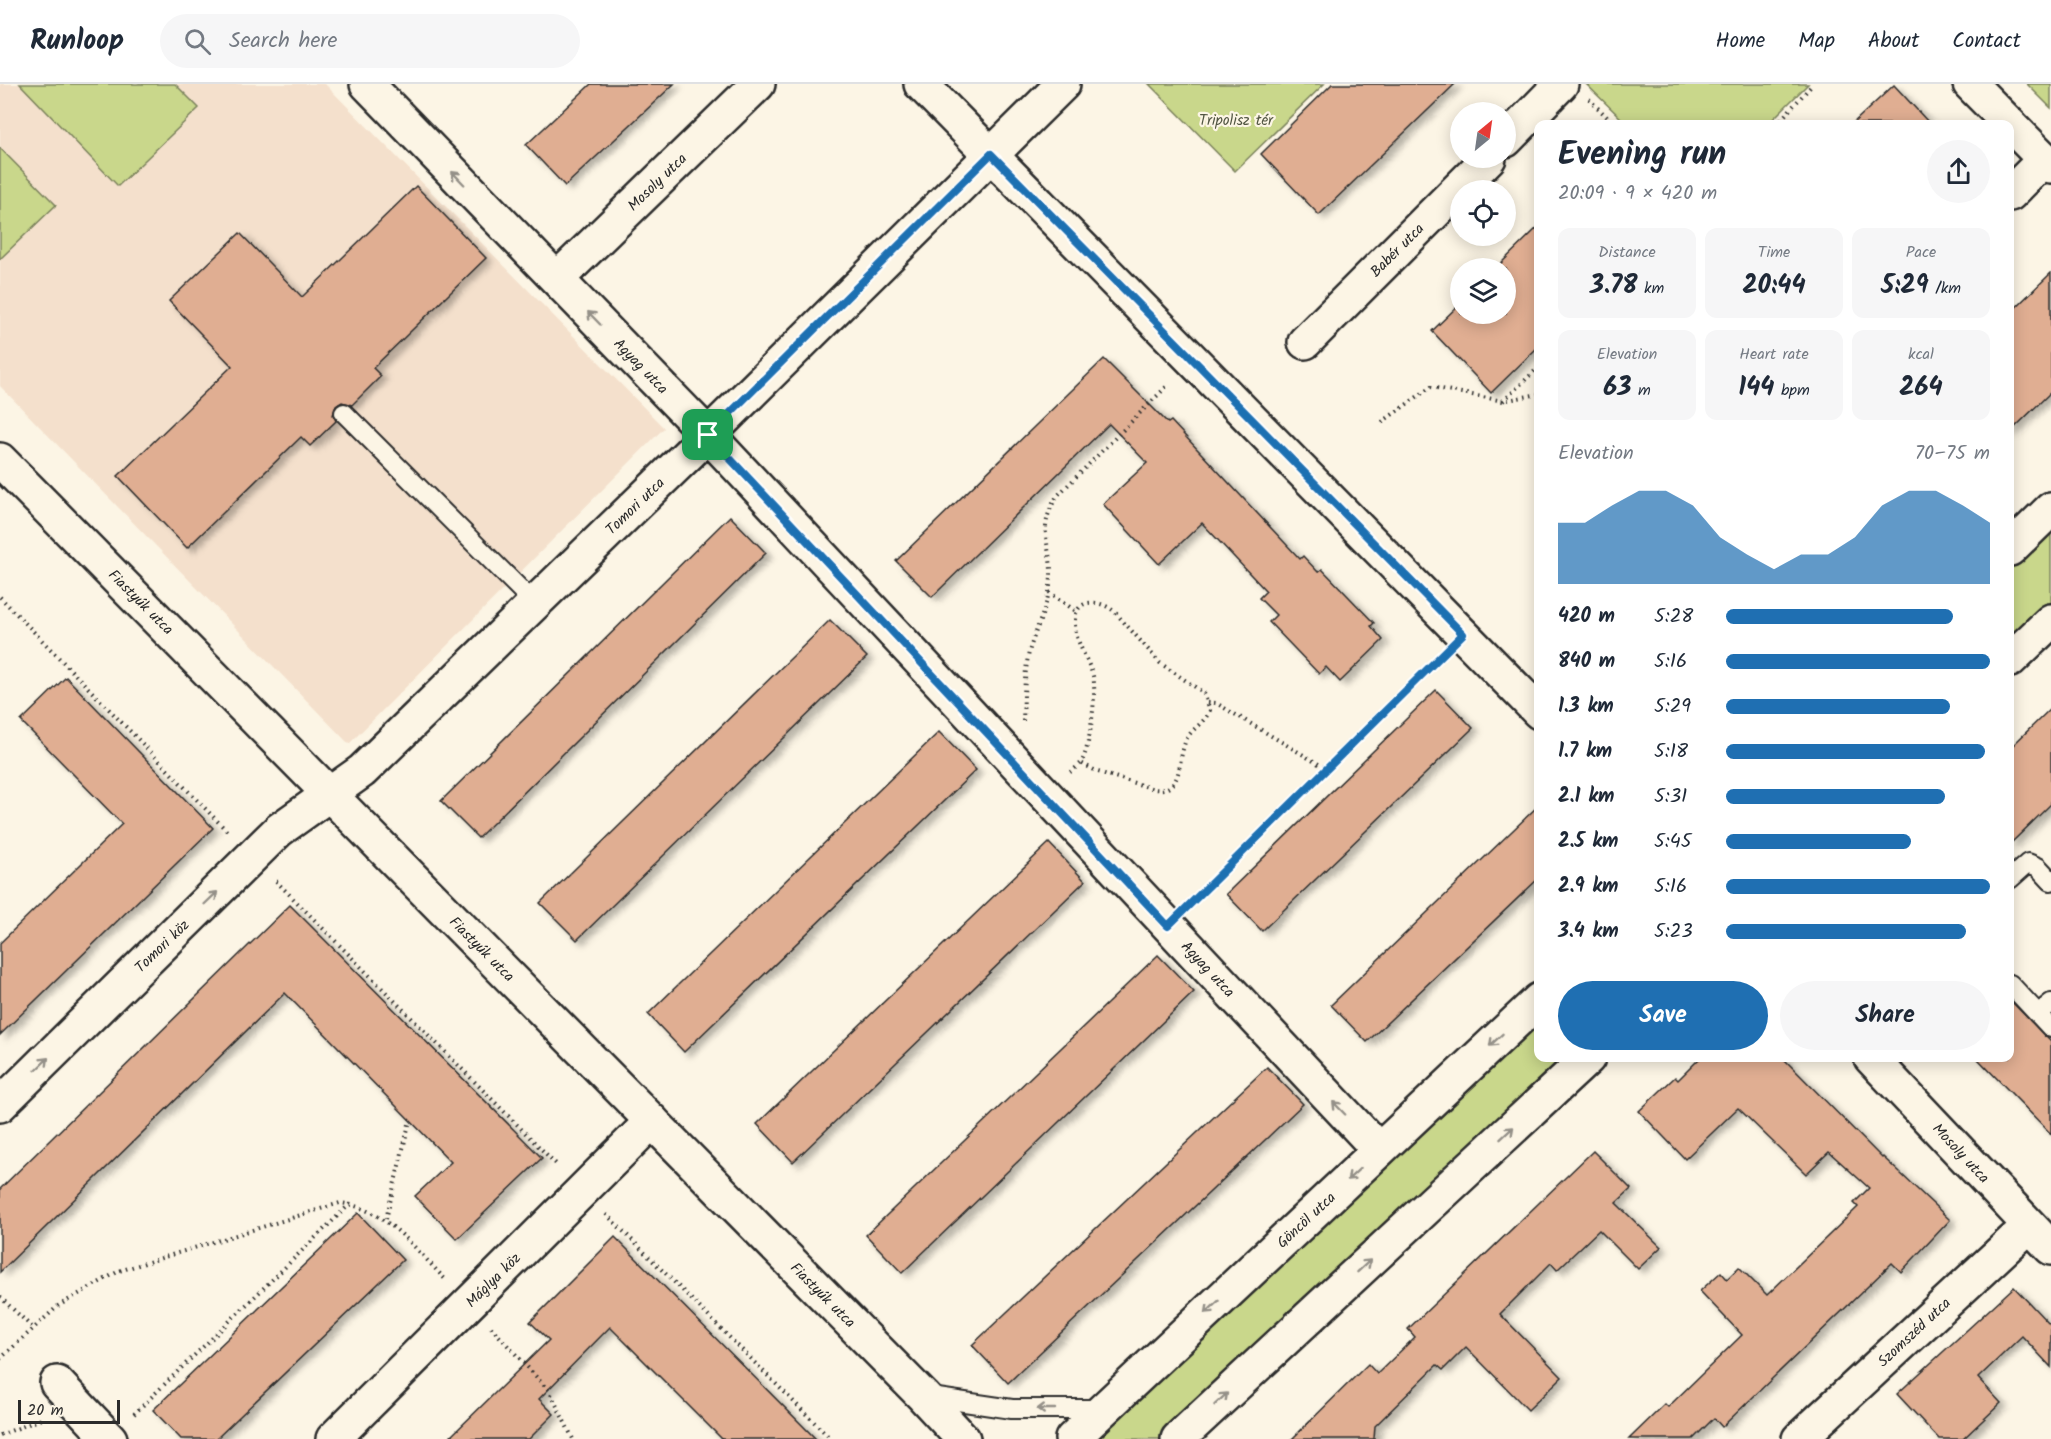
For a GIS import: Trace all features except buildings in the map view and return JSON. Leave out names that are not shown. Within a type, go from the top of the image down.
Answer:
[{"type":"street","name":"Agyag utca","points":[[366,84],[708,435],[1380,1150]]},
{"type":"street","name":"Mosoly utca","points":[[556,279],[758,84]]},
{"type":"street","points":[[921,84],[1534,707]]},
{"type":"street","name":"Tomori utca","points":[[329,794],[362,771],[708,435],[1063,84]]},
{"type":"street","points":[[1970,84],[2006,120]]},
{"type":"street","points":[[1516,132],[1572,88]]},
{"type":"street","points":[[2014,128],[2048,162],[2014,191]]},
{"type":"street","name":"Babér utca","points":[[1305,342],[1479,168]]},
{"type":"street","name":"Fiastyúk utca","points":[[0,460],[963,1439]]},
{"type":"street","points":[[2014,545],[2051,509]]},
{"type":"street","points":[[2014,656],[2051,621]]},
{"type":"street","name":"Tomori köz","points":[[0,1105],[279,831],[329,794]]},
{"type":"street","name":"Göncöl utca","points":[[1072,1439],[1534,1005]]},
{"type":"street","points":[[1178,1439],[1584,1062]]},
{"type":"street","name":"Mosoly utca","points":[[1875,1062],[2040,1237]]},
{"type":"street","name":"Máglya köz","points":[[333,1439],[652,1121]]},
{"type":"street","name":"Szomszéd utca","points":[[1799,1439],[2040,1237]]},
{"type":"street","points":[[57,1383],[110,1438]]},
{"type":"lane","points":[[344,413],[534,604]]},
{"type":"lane","points":[[2014,875],[2028,863],[2038,867],[2051,881]]},
{"type":"lane","points":[[2014,987],[2045,1008],[2051,1028]]},
{"type":"lane","points":[[923,1396],[1012,1409],[1104,1409]]},
{"type":"path","points":[[1781,120],[1813,84]]},
{"type":"path","points":[[1572,88],[1609,120]]},
{"type":"path","points":[[1006,754],[1023,735],[1024,683],[1029,653],[1051,582],[1044,527],[1048,511],[1057,496],[1193,360]]},
{"type":"path","points":[[1503,401],[1534,372]]},
{"type":"path","points":[[1382,422],[1431,387],[1503,401],[1534,395]]},
{"type":"path","points":[[1049,592],[1077,612]]},
{"type":"path","points":[[0,597],[252,857],[831,1439]]},
{"type":"path","points":[[1098,602],[1106,605],[1160,663],[1204,693],[1210,710],[1207,718],[1189,735],[1182,752],[1175,783],[1169,788],[1154,789],[1098,772],[1081,763],[1092,716],[1094,687],[1093,677],[1076,634],[1074,622],[1077,612],[1083,605],[1090,603],[1098,602]]},
{"type":"path","points":[[1168,926],[1463,634]]},
{"type":"path","points":[[1208,702],[1216,703],[1327,769]]},
{"type":"path","points":[[386,1220],[410,1120]]},
{"type":"path","points":[[0,1359],[58,1306],[130,1266],[340,1203],[350,1204],[386,1220],[469,1304],[550,1392],[573,1439]]},
{"type":"path","points":[[110,1438],[350,1204]]},
{"type":"path","points":[[0,1297],[33,1328]]},
{"type":"path","points":[[0,1435],[80,1407]]},
{"type":"path","points":[[568,1439],[569,1432]]},
{"type":"shaded area","points":[[0,84],[325,84],[664,428],[349,744],[0,386]]},
{"type":"green space","points":[[20,84],[175,84],[199,108],[118,186]]},
{"type":"green space","name":"Tripolisz tér","points":[[1149,84],[1324,84],[1235,171]]},
{"type":"green space","points":[[1586,84],[1808,84],[1772,120],[1623,120]]},
{"type":"green space","points":[[2027,84],[2051,84],[2051,108]]},
{"type":"green space","points":[[0,148],[56,205],[0,259]]},
{"type":"green space","points":[[2051,523],[2051,602],[2014,637],[2014,559]]},
{"type":"green space","points":[[1534,1022],[1534,1062],[1568,1062],[1170,1439],[1095,1439]]},
{"type":"route","points":[[991,154],[1463,634],[1168,926],[708,435],[991,154]]}]
